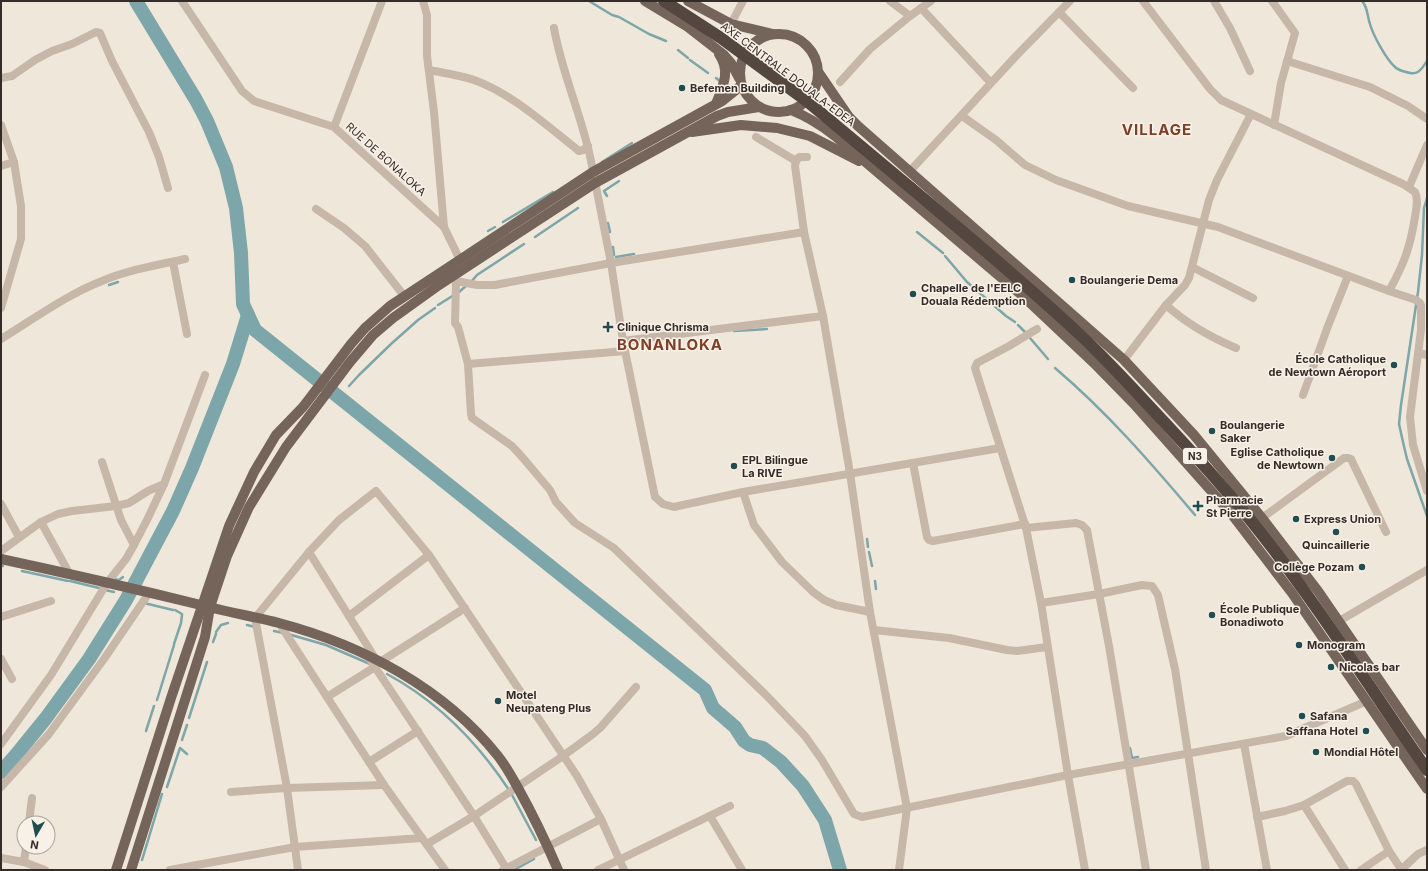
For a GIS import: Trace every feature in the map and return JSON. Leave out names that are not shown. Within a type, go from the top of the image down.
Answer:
[{"type":"highway","name":"AXE CENTRALE DOUALA-EDEA","points":[[664,1],[721,38],[808,102],[1046,303],[1105,359],[1206,468],[1290,570],[1315,604],[1336,638],[1427,770]]},
{"type":"main road","points":[[645,1],[688,27],[731,63],[749,97],[759,107]]},
{"type":"main road","points":[[688,1],[732,24],[775,34],[792,36],[806,44],[815,57],[819,73],[849,117],[1124,360],[1194,436],[1262,518],[1318,591],[1427,750]]},
{"type":"main road","points":[[698,1],[707,12]]},
{"type":"main road","points":[[116,870],[206,606],[229,526],[254,472],[276,435],[303,408],[334,364],[365,328],[390,306],[405,297],[453,275],[460,260],[593,172],[716,104],[741,83],[741,64],[748,50],[760,39],[775,34]]},
{"type":"main road","points":[[714,48],[722,59],[726,75],[725,82],[716,104]]},
{"type":"main road","points":[[131,870],[205,637],[206,606],[235,535],[248,507],[286,447],[358,351],[373,335],[398,314],[453,275],[595,183],[717,116],[728,112],[759,107],[775,112],[791,110],[799,107],[811,96],[818,81],[819,73]]},
{"type":"main road","points":[[791,110],[806,116],[821,126],[876,170],[1024,297],[1094,363],[1134,404],[1230,512],[1292,593],[1427,789]]},
{"type":"main road","points":[[685,134],[741,125],[777,128],[810,136],[876,170]]},
{"type":"main road","points":[[1,560],[68,573],[279,623],[317,635],[374,660],[434,696],[476,731],[498,757],[517,787],[534,818],[558,870]]},
{"type":"street","name":"RUE DE BONALOKA","points":[[182,1],[247,97],[254,101],[334,127],[444,227],[460,260]]},
{"type":"street","points":[[334,127],[382,1]]},
{"type":"street","points":[[423,1],[427,15],[426,41],[444,227]]},
{"type":"street","points":[[732,24],[743,1]]},
{"type":"street","points":[[890,1],[910,16]]},
{"type":"street","points":[[840,82],[870,49],[931,1]]},
{"type":"street","points":[[910,171],[1016,56],[1070,1]]},
{"type":"street","points":[[1143,1],[1215,95],[1221,100],[1415,192],[1417,196],[1412,240],[1403,266],[1389,291]]},
{"type":"street","points":[[1214,1],[1233,34],[1250,71]]},
{"type":"street","points":[[1272,1],[1294,34],[1281,83],[1274,125]]},
{"type":"street","points":[[921,8],[991,83]]},
{"type":"street","points":[[1059,12],[1134,88]]},
{"type":"street","points":[[554,28],[563,70],[588,146],[611,263],[623,341],[655,497],[664,504],[674,507],[743,492],[1000,448]]},
{"type":"street","points":[[1,78],[12,76],[52,50],[72,44],[96,32],[100,33],[112,61],[149,132],[159,157],[168,188]]},
{"type":"street","points":[[1287,61],[1370,87],[1408,106],[1427,119]]},
{"type":"street","points":[[429,70],[474,80],[495,90],[515,102],[579,151],[588,146]]},
{"type":"street","points":[[1124,360],[1166,305],[1185,285],[1192,267],[1209,200],[1217,180],[1251,114]]},
{"type":"street","points":[[962,116],[996,140],[1026,165],[1056,180],[1128,206],[1203,222],[1269,245],[1389,291],[1412,298],[1420,303],[1423,354],[1410,417],[1413,444],[1427,491]]},
{"type":"street","points":[[1,125],[14,162],[21,200],[21,239],[1,308]]},
{"type":"street","points":[[756,137],[796,161]]},
{"type":"street","points":[[1409,188],[1427,145]]},
{"type":"street","points":[[807,157],[799,157],[795,166],[804,232],[823,316],[850,473],[870,612],[908,808],[899,870]]},
{"type":"street","points":[[1,166],[14,162]]},
{"type":"street","points":[[316,209],[344,228],[365,246],[405,297]]},
{"type":"street","points":[[804,232],[611,263],[495,285],[477,285],[453,275],[456,323],[468,364],[472,418],[512,446],[524,458],[550,490],[556,502],[575,523],[614,548],[767,696],[805,736],[822,760],[854,814],[862,817],[1068,775],[1286,736],[1367,701]]},
{"type":"street","points":[[1,339],[59,303],[100,281],[185,259]]},
{"type":"street","points":[[173,262],[187,334]]},
{"type":"street","points":[[1192,267],[1253,298]]},
{"type":"street","points":[[1303,395],[1348,276]]},
{"type":"street","points":[[1166,305],[1179,317],[1196,328],[1236,348]]},
{"type":"street","points":[[623,341],[823,316]]},
{"type":"street","points":[[1037,329],[975,365],[975,368],[1026,526],[1041,602],[1068,775],[1085,870]]},
{"type":"street","points":[[468,364],[625,351]]},
{"type":"street","points":[[2,741],[51,675],[112,584],[134,545],[164,484],[205,375]]},
{"type":"street","points":[[1262,518],[1344,458],[1348,458],[1351,459],[1386,532]]},
{"type":"street","points":[[102,462],[121,520],[134,545]]},
{"type":"street","points":[[913,463],[927,537],[929,540],[932,541],[1026,526],[1076,523],[1082,525],[1087,530],[1109,646],[1127,764],[1146,870]]},
{"type":"street","points":[[1,551],[41,522],[58,514],[129,503],[148,491],[164,484]]},
{"type":"street","points":[[298,870],[287,788],[255,618],[309,552],[340,520],[376,491],[429,555],[577,776],[601,819],[624,870]]},
{"type":"street","points":[[743,492],[754,524],[782,562],[813,592],[824,600],[836,605],[870,612]]},
{"type":"street","points":[[1,504],[19,537]]},
{"type":"street","points":[[41,522],[68,573]]},
{"type":"street","points":[[309,552],[349,616],[374,660],[418,731],[474,816],[505,869],[601,819]]},
{"type":"street","points":[[349,616],[429,555]]},
{"type":"street","points":[[1339,621],[1427,570]]},
{"type":"street","points":[[1041,602],[1099,594],[1142,585],[1152,586],[1158,594],[1174,669],[1206,870]]},
{"type":"street","points":[[1,787],[49,734],[104,659],[146,592]]},
{"type":"street","points":[[1,617],[51,601]]},
{"type":"street","points":[[327,697],[374,660],[465,608]]},
{"type":"street","points":[[279,623],[384,786],[445,870]]},
{"type":"street","points":[[874,630],[949,638],[1017,651],[1047,647]]},
{"type":"street","points":[[1,659],[12,679]]},
{"type":"street","points":[[170,870],[187,869],[296,847],[424,841],[474,816],[563,756],[600,728],[636,687]]},
{"type":"street","points":[[369,762],[418,731]]},
{"type":"street","points":[[1244,744],[1267,870]]},
{"type":"street","points":[[1257,817],[1304,805],[1347,781],[1353,781],[1356,784],[1401,870],[1418,854],[1427,850]]},
{"type":"street","points":[[231,792],[287,788],[384,786]]},
{"type":"street","points":[[30,815],[32,798]]},
{"type":"street","points":[[1304,805],[1345,870]]},
{"type":"street","points":[[598,870],[730,806]]},
{"type":"street","points":[[710,816],[741,868],[732,870]]},
{"type":"street","points":[[1361,870],[1390,851]]},
{"type":"street","points":[[24,862],[25,855]]},
{"type":"street","points":[[1,858],[24,862],[45,870]]},
{"type":"waterway","points":[[136,1],[196,100],[207,121],[226,167],[236,208],[241,253],[243,304],[255,330],[705,690],[713,708],[735,727],[744,741],[750,745],[763,748],[781,762],[803,786],[825,820],[840,870]]},
{"type":"waterway","points":[[589,1],[612,15],[619,17],[649,34],[666,41]]},
{"type":"waterway","points":[[1362,1],[1377,40],[1384,53],[1397,69],[1410,73],[1416,73],[1427,61]]},
{"type":"waterway","points":[[678,50],[688,58]]},
{"type":"waterway","points":[[690,60],[708,73]]},
{"type":"waterway","points":[[716,78],[721,82]]},
{"type":"waterway","points":[[602,162],[632,143]]},
{"type":"waterway","points":[[607,196],[604,191],[619,181]]},
{"type":"waterway","points":[[503,222],[553,192]]},
{"type":"waterway","points":[[1427,198],[1424,208],[1422,255],[1418,292],[1399,424],[1407,459],[1427,516]]},
{"type":"waterway","points":[[535,237],[578,208]]},
{"type":"waterway","points":[[608,223],[610,232]]},
{"type":"waterway","points":[[488,231],[495,227]]},
{"type":"waterway","points":[[917,232],[943,253]]},
{"type":"waterway","points":[[471,282],[477,275],[524,244]]},
{"type":"waterway","points":[[613,247],[614,255]]},
{"type":"waterway","points":[[616,257],[634,254]]},
{"type":"waterway","points":[[945,256],[967,282],[1015,322]]},
{"type":"waterway","points":[[109,285],[118,282]]},
{"type":"waterway","points":[[459,292],[467,285]]},
{"type":"waterway","points":[[438,305],[454,295]]},
{"type":"waterway","points":[[391,344],[418,320],[435,308]]},
{"type":"waterway","points":[[1,772],[46,718],[89,659],[126,600],[173,511],[192,468],[233,364],[248,315]]},
{"type":"waterway","points":[[1018,325],[1026,333]]},
{"type":"waterway","points":[[734,331],[767,329]]},
{"type":"waterway","points":[[1030,338],[1048,359]]},
{"type":"waterway","points":[[349,386],[390,345]]},
{"type":"waterway","points":[[1055,368],[1111,420],[1195,515]]},
{"type":"waterway","points":[[867,539],[868,547]]},
{"type":"waterway","points":[[869,552],[872,566]]},
{"type":"waterway","points":[[22,571],[68,581]]},
{"type":"waterway","points":[[113,579],[119,580],[123,577]]},
{"type":"waterway","points":[[70,581],[99,588]]},
{"type":"waterway","points":[[875,581],[876,589]]},
{"type":"waterway","points":[[105,590],[114,592]]},
{"type":"waterway","points":[[125,595],[133,597]]},
{"type":"waterway","points":[[144,603],[173,610]]},
{"type":"waterway","points":[[175,610],[182,614]]},
{"type":"waterway","points":[[174,644],[182,615]]},
{"type":"waterway","points":[[216,632],[221,625],[228,623]]},
{"type":"waterway","points":[[247,625],[255,627]]},
{"type":"waterway","points":[[274,631],[283,633]]},
{"type":"waterway","points":[[213,642],[216,634]]},
{"type":"waterway","points":[[288,634],[326,645],[370,664]]},
{"type":"waterway","points":[[157,700],[174,645]]},
{"type":"waterway","points":[[189,718],[207,662]]},
{"type":"waterway","points":[[387,674],[423,697],[455,724],[484,756],[509,790]]},
{"type":"waterway","points":[[146,731],[154,706]]},
{"type":"waterway","points":[[182,740],[187,725]]},
{"type":"waterway","points":[[167,787],[180,748],[187,754]]},
{"type":"waterway","points":[[1130,748],[1132,758],[1138,757]]},
{"type":"waterway","points":[[511,793],[536,840]]},
{"type":"waterway","points":[[142,860],[162,794]]},
{"type":"waterway","points":[[514,870],[534,859]]},
{"type":"place","name":"Befemen Building","points":[[682,88]]},
{"type":"place","name":"Boulangerie Dema","points":[[1072,280]]},
{"type":"place","name":"Chapelle de l'EELC Douala Rédemption","points":[[913,294]]},
{"type":"place","name":"Clinique Chrisma","points":[[608,327]]},
{"type":"place","name":"École Catholique de Newtown Aéroport","points":[[1394,365]]},
{"type":"place","name":"Boulangerie Saker","points":[[1212,431]]},
{"type":"place","name":"Eglise Catholique de Newtown","points":[[1332,458]]},
{"type":"place","name":"EPL Bilingue La RIVE","points":[[734,466]]},
{"type":"place","name":"Pharmacie St Pierre","points":[[1198,506]]},
{"type":"place","name":"Express Union","points":[[1296,519]]},
{"type":"place","name":"Quincaillerie","points":[[1336,532]]},
{"type":"place","name":"Collège Pozam","points":[[1362,567]]},
{"type":"place","name":"École Publique Bonadiwoto","points":[[1212,615]]},
{"type":"place","name":"Monogram","points":[[1299,645]]},
{"type":"place","name":"Nicolas bar","points":[[1331,667]]},
{"type":"place","name":"Motel Neupateng Plus","points":[[498,701]]},
{"type":"place","name":"Safana","points":[[1302,716]]},
{"type":"place","name":"Saffana Hotel","points":[[1366,731]]},
{"type":"place","name":"Mondial Hôtel","points":[[1316,752]]},
{"type":"district","name":"VILLAGE","points":[[1157,130]]},
{"type":"district","name":"BONANLOKA","points":[[670,345]]}]
